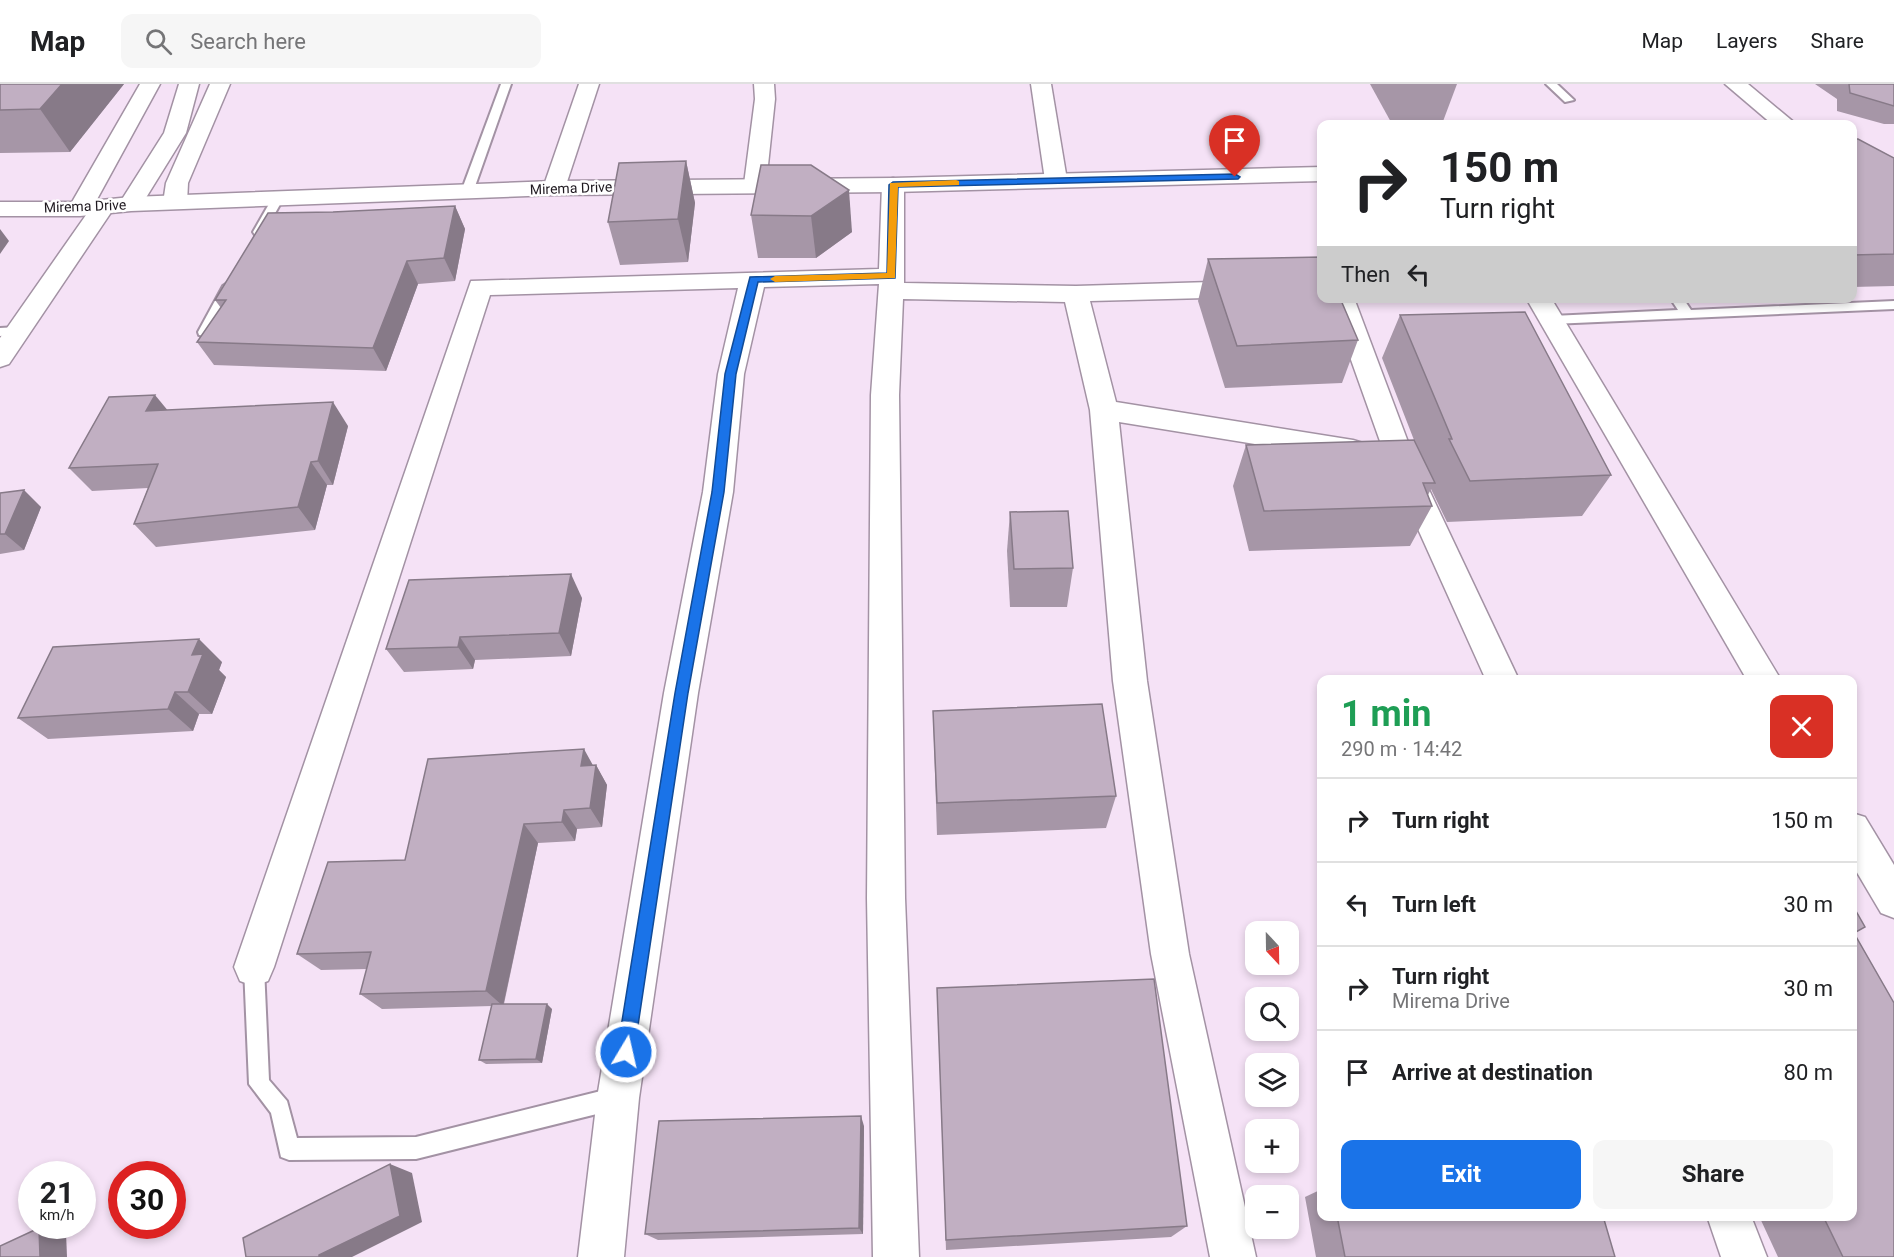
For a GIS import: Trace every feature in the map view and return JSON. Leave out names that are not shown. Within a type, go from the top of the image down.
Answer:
[{"type":"street","points":[[0,358],[9,332],[91,208],[150,84]]},
{"type":"street","points":[[131,204],[175,133],[189,84]]},
{"type":"street","points":[[175,203],[177,183],[220,84]]},
{"type":"street","points":[[554,188],[589,84]]},
{"type":"street","points":[[755,184],[765,99],[764,84]]},
{"type":"street","points":[[1041,84],[1056,180]]},
{"type":"street","points":[[1736,84],[1780,120]]},
{"type":"street","name":"Mirema Drive","points":[[0,209],[91,208],[131,204],[554,188],[755,184],[893,185],[1317,174]]},
{"type":"street","points":[[893,185],[892,283],[885,395],[886,898],[896,1257]]},
{"type":"street","points":[[601,1257],[618,1098],[681,693],[718,492],[731,374],[753,279]]},
{"type":"street","points":[[254,967],[480,287],[753,279],[892,283],[1076,294],[1269,289]]},
{"type":"street","points":[[1076,294],[1104,410],[1130,681],[1170,954],[1233,1257]]},
{"type":"street","points":[[1343,303],[1400,458],[1501,675]]},
{"type":"street","points":[[1545,309],[1762,675]]},
{"type":"street","points":[[1104,410],[1400,458]]},
{"type":"street","points":[[1857,837],[1894,900]]},
{"type":"street","points":[[1731,1221],[1744,1257]]},
{"type":"lane","points":[[467,192],[506,84]]},
{"type":"lane","points":[[1551,84],[1569,100]]},
{"type":"lane","points":[[255,240],[278,199]]},
{"type":"lane","points":[[204,332],[238,270]]},
{"type":"lane","points":[[1679,303],[1687,314]]},
{"type":"lane","points":[[1545,309],[1687,314],[1894,305]]},
{"type":"lane","points":[[254,967],[259,1084],[280,1108],[289,1149],[416,1148],[618,1098]]},
{"type":"building","points":[[0,84],[62,84],[40,109],[0,110]]},
{"type":"building","points":[[1849,84],[1894,84],[1894,106],[1850,93]]},
{"type":"building","points":[[1857,139],[1894,158],[1894,254],[1857,255]]},
{"type":"building","points":[[686,161],[678,219],[608,222],[619,163]]},
{"type":"building","points":[[761,165],[811,165],[849,190],[811,216],[751,215]]},
{"type":"building","points":[[455,206],[444,258],[407,261],[373,348],[197,342],[226,300],[215,300],[268,213]]},
{"type":"building","points":[[1317,257],[1317,303],[1342,303],[1358,340],[1237,346],[1208,259]]},
{"type":"building","points":[[1525,312],[1611,475],[1470,481],[1449,439],[1452,439],[1400,315]]},
{"type":"building","points":[[155,395],[146,411],[333,402],[318,461],[311,462],[298,507],[134,524],[158,464],[69,468],[109,397]]},
{"type":"building","points":[[1414,440],[1435,483],[1423,483],[1432,506],[1264,511],[1246,445]]},
{"type":"building","points":[[24,490],[5,534],[0,534],[0,493]]},
{"type":"building","points":[[1068,511],[1073,568],[1014,569],[1010,512]]},
{"type":"building","points":[[571,574],[559,633],[460,637],[458,647],[386,649],[409,580]]},
{"type":"building","points":[[199,639],[192,655],[203,654],[188,692],[175,692],[168,709],[18,718],[53,647]]},
{"type":"building","points":[[1102,704],[1116,796],[937,803],[933,711]]},
{"type":"building","points":[[584,749],[581,766],[596,765],[590,808],[564,810],[562,822],[524,824],[486,991],[360,994],[371,952],[297,954],[328,862],[405,860],[428,759]]},
{"type":"building","points":[[1857,913],[1865,927],[1857,931]]},
{"type":"building","points":[[1857,938],[1894,1003],[1894,1257],[1843,1257],[1825,1221],[1857,1221]]},
{"type":"building","points":[[1154,979],[1187,1226],[946,1240],[937,988]]},
{"type":"building","points":[[492,1004],[547,1004],[536,1059],[479,1060]]},
{"type":"building","points":[[861,1116],[859,1228],[645,1234],[659,1121]]},
{"type":"building","points":[[390,1164],[400,1216],[319,1257],[246,1257],[243,1238]]},
{"type":"building","points":[[1338,1221],[1604,1221],[1615,1257],[1345,1257]]},
{"type":"building","points":[[18,1238],[39,1239],[40,1257],[0,1257],[0,1246]]},
{"type":"slow traffic","points":[[775,279],[892,276],[893,185],[956,183]]},
{"type":"route","points":[[626,1052],[681,693],[718,492],[731,374],[753,279],[892,276],[893,185],[1235,177]]}]
